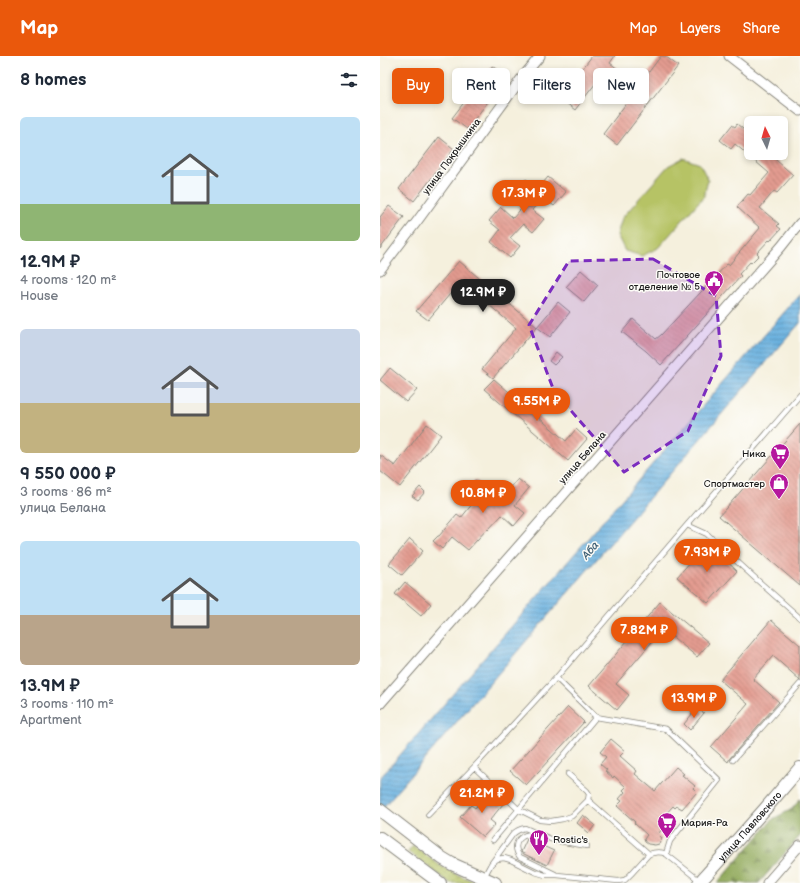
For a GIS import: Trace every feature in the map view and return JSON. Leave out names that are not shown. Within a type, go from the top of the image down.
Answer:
[{"type":"main road","name":"улица Павловского","points":[[699,882],[800,768]]},
{"type":"main road","points":[[380,810],[442,858],[494,883]]},
{"type":"main road","points":[[384,841],[440,883]]},
{"type":"street","name":"улица Покрышкина","points":[[380,270],[522,78],[540,56]]},
{"type":"street","points":[[729,56],[800,111]]},
{"type":"street","name":"улица Белана","points":[[380,704],[776,253],[800,223]]},
{"type":"street","points":[[767,883],[800,845]]},
{"type":"lane","points":[[428,814],[474,767],[556,678],[800,395]]},
{"type":"lane","points":[[687,525],[707,534],[800,618]]},
{"type":"lane","points":[[556,678],[596,717],[666,729],[719,780],[670,841],[666,854]]},
{"type":"lane","points":[[733,760],[800,684]]},
{"type":"lane","points":[[493,840],[596,717]]},
{"type":"lane","points":[[474,767],[518,809],[540,820],[551,822],[572,816],[588,800],[589,794],[587,791],[568,774]]},
{"type":"lane","points":[[588,800],[649,854]]},
{"type":"lane","points":[[483,878],[491,864],[517,830],[525,828],[553,840],[587,846]]},
{"type":"lane","points":[[535,833],[527,834],[521,837],[516,847],[516,853],[520,857],[556,875]]},
{"type":"lane","points":[[491,864],[497,859],[504,858],[545,875],[612,881],[625,880],[649,854],[662,852],[699,882]]},
{"type":"highlighted area","points":[[653,259],[716,296],[721,356],[688,431],[624,472],[554,391],[529,325],[569,261]]},
{"type":"green space","points":[[683,158],[700,164],[708,180],[704,196],[658,248],[642,256],[625,251],[617,235],[622,218],[668,166]]},
{"type":"green space","points":[[800,799],[800,836],[759,883],[717,883],[773,819],[792,809]]},
{"type":"green space","points":[[413,846],[441,866],[478,883],[450,883],[408,852]]},
{"type":"water","name":"Аба","points":[[800,294],[800,323],[380,811],[380,778]]},
{"type":"building","points":[[592,56],[615,56],[610,63],[617,68],[593,68],[593,87],[585,97],[585,68],[583,68]]},
{"type":"building","points":[[661,56],[665,56],[678,66],[649,104],[649,72]]},
{"type":"building","points":[[463,104],[486,104],[467,129],[452,118]]},
{"type":"building","points":[[568,104],[580,104],[575,110]]},
{"type":"building","points":[[626,104],[649,104],[617,145],[603,134]]},
{"type":"building","points":[[737,124],[744,130],[744,152],[735,144],[731,149],[720,140],[732,125],[735,127]]},
{"type":"building","points":[[439,137],[454,149],[414,201],[399,189]]},
{"type":"building","points":[[754,160],[776,160],[793,175],[777,193],[774,191],[760,208],[779,224],[777,226],[781,229],[757,253],[759,255],[739,274],[741,276],[661,365],[622,332],[633,319],[656,339],[727,264],[729,265],[760,228],[737,207],[748,194],[750,195],[769,173]]},
{"type":"building","points":[[548,177],[566,192],[554,206],[543,197],[532,210],[544,219],[533,232],[523,224],[510,238],[520,246],[510,258],[491,242],[500,230],[489,221],[501,207],[513,218],[527,202],[515,192],[526,179],[538,189]]},
{"type":"building","points":[[389,206],[404,217],[380,249],[380,217]]},
{"type":"building","points":[[459,261],[537,327],[493,378],[482,369],[516,328],[461,281],[428,320],[416,311]]},
{"type":"building","points":[[581,270],[598,285],[584,302],[566,287]]},
{"type":"building","points":[[558,302],[570,312],[550,337],[537,327]]},
{"type":"building","points":[[556,352],[562,357],[554,365],[549,361]]},
{"type":"building","points":[[390,368],[417,390],[406,402],[380,380]]},
{"type":"building","points":[[494,379],[566,441],[576,429],[587,439],[568,461],[484,389]]},
{"type":"building","points":[[427,424],[441,435],[400,487],[380,471],[380,455],[395,466]]},
{"type":"building","name":"Ника","points":[[800,424],[800,586],[719,516]]},
{"type":"building","points":[[518,479],[529,488],[515,505],[525,513],[514,526],[502,515],[468,550],[452,537],[442,549],[433,541],[457,515],[461,518],[473,503],[463,494],[475,480],[497,499]]},
{"type":"building","points":[[420,487],[425,492],[418,500],[412,496]]},
{"type":"building","points":[[410,539],[423,551],[402,575],[389,564]]},
{"type":"building","points":[[707,543],[737,571],[708,603],[677,577]]},
{"type":"building","points":[[405,582],[431,604],[421,616],[395,594]]},
{"type":"building","points":[[660,602],[709,643],[697,657],[663,629],[616,684],[629,695],[617,710],[589,686]]},
{"type":"building","points":[[771,620],[800,645],[800,680],[773,656],[753,679],[779,702],[728,762],[711,747],[748,704],[720,680]]},
{"type":"building","points":[[568,707],[584,722],[526,785],[510,771]]},
{"type":"building","points":[[697,708],[704,713],[690,730],[684,724]]},
{"type":"building","points":[[611,739],[625,751],[620,756],[637,771],[635,774],[655,791],[676,767],[684,774],[682,775],[695,786],[693,788],[697,792],[682,809],[677,806],[675,808],[673,806],[663,817],[669,821],[658,834],[662,838],[659,844],[648,844],[645,842],[644,839],[647,835],[617,806],[622,801],[619,799],[625,792],[623,790],[626,787],[614,776],[613,778],[605,771],[607,770],[600,764],[606,757],[600,752]]},
{"type":"building","points":[[489,792],[503,804],[490,820],[495,824],[483,837],[460,817],[471,805],[475,808]]},
{"type":"building","points":[[583,815],[595,825],[589,833],[577,823]]},
{"type":"building","points":[[527,839],[554,851],[547,865],[521,852]]},
{"type":"place","name":"Почтовое отделение № 5","points":[[714,297]]},
{"type":"place","name":"Ника","points":[[780,470]]},
{"type":"place","name":"Спортмастер","points":[[779,500]]},
{"type":"place","name":"Мария-Ра","points":[[667,839]]},
{"type":"place","name":"Rostic's","points":[[539,856]]}]
